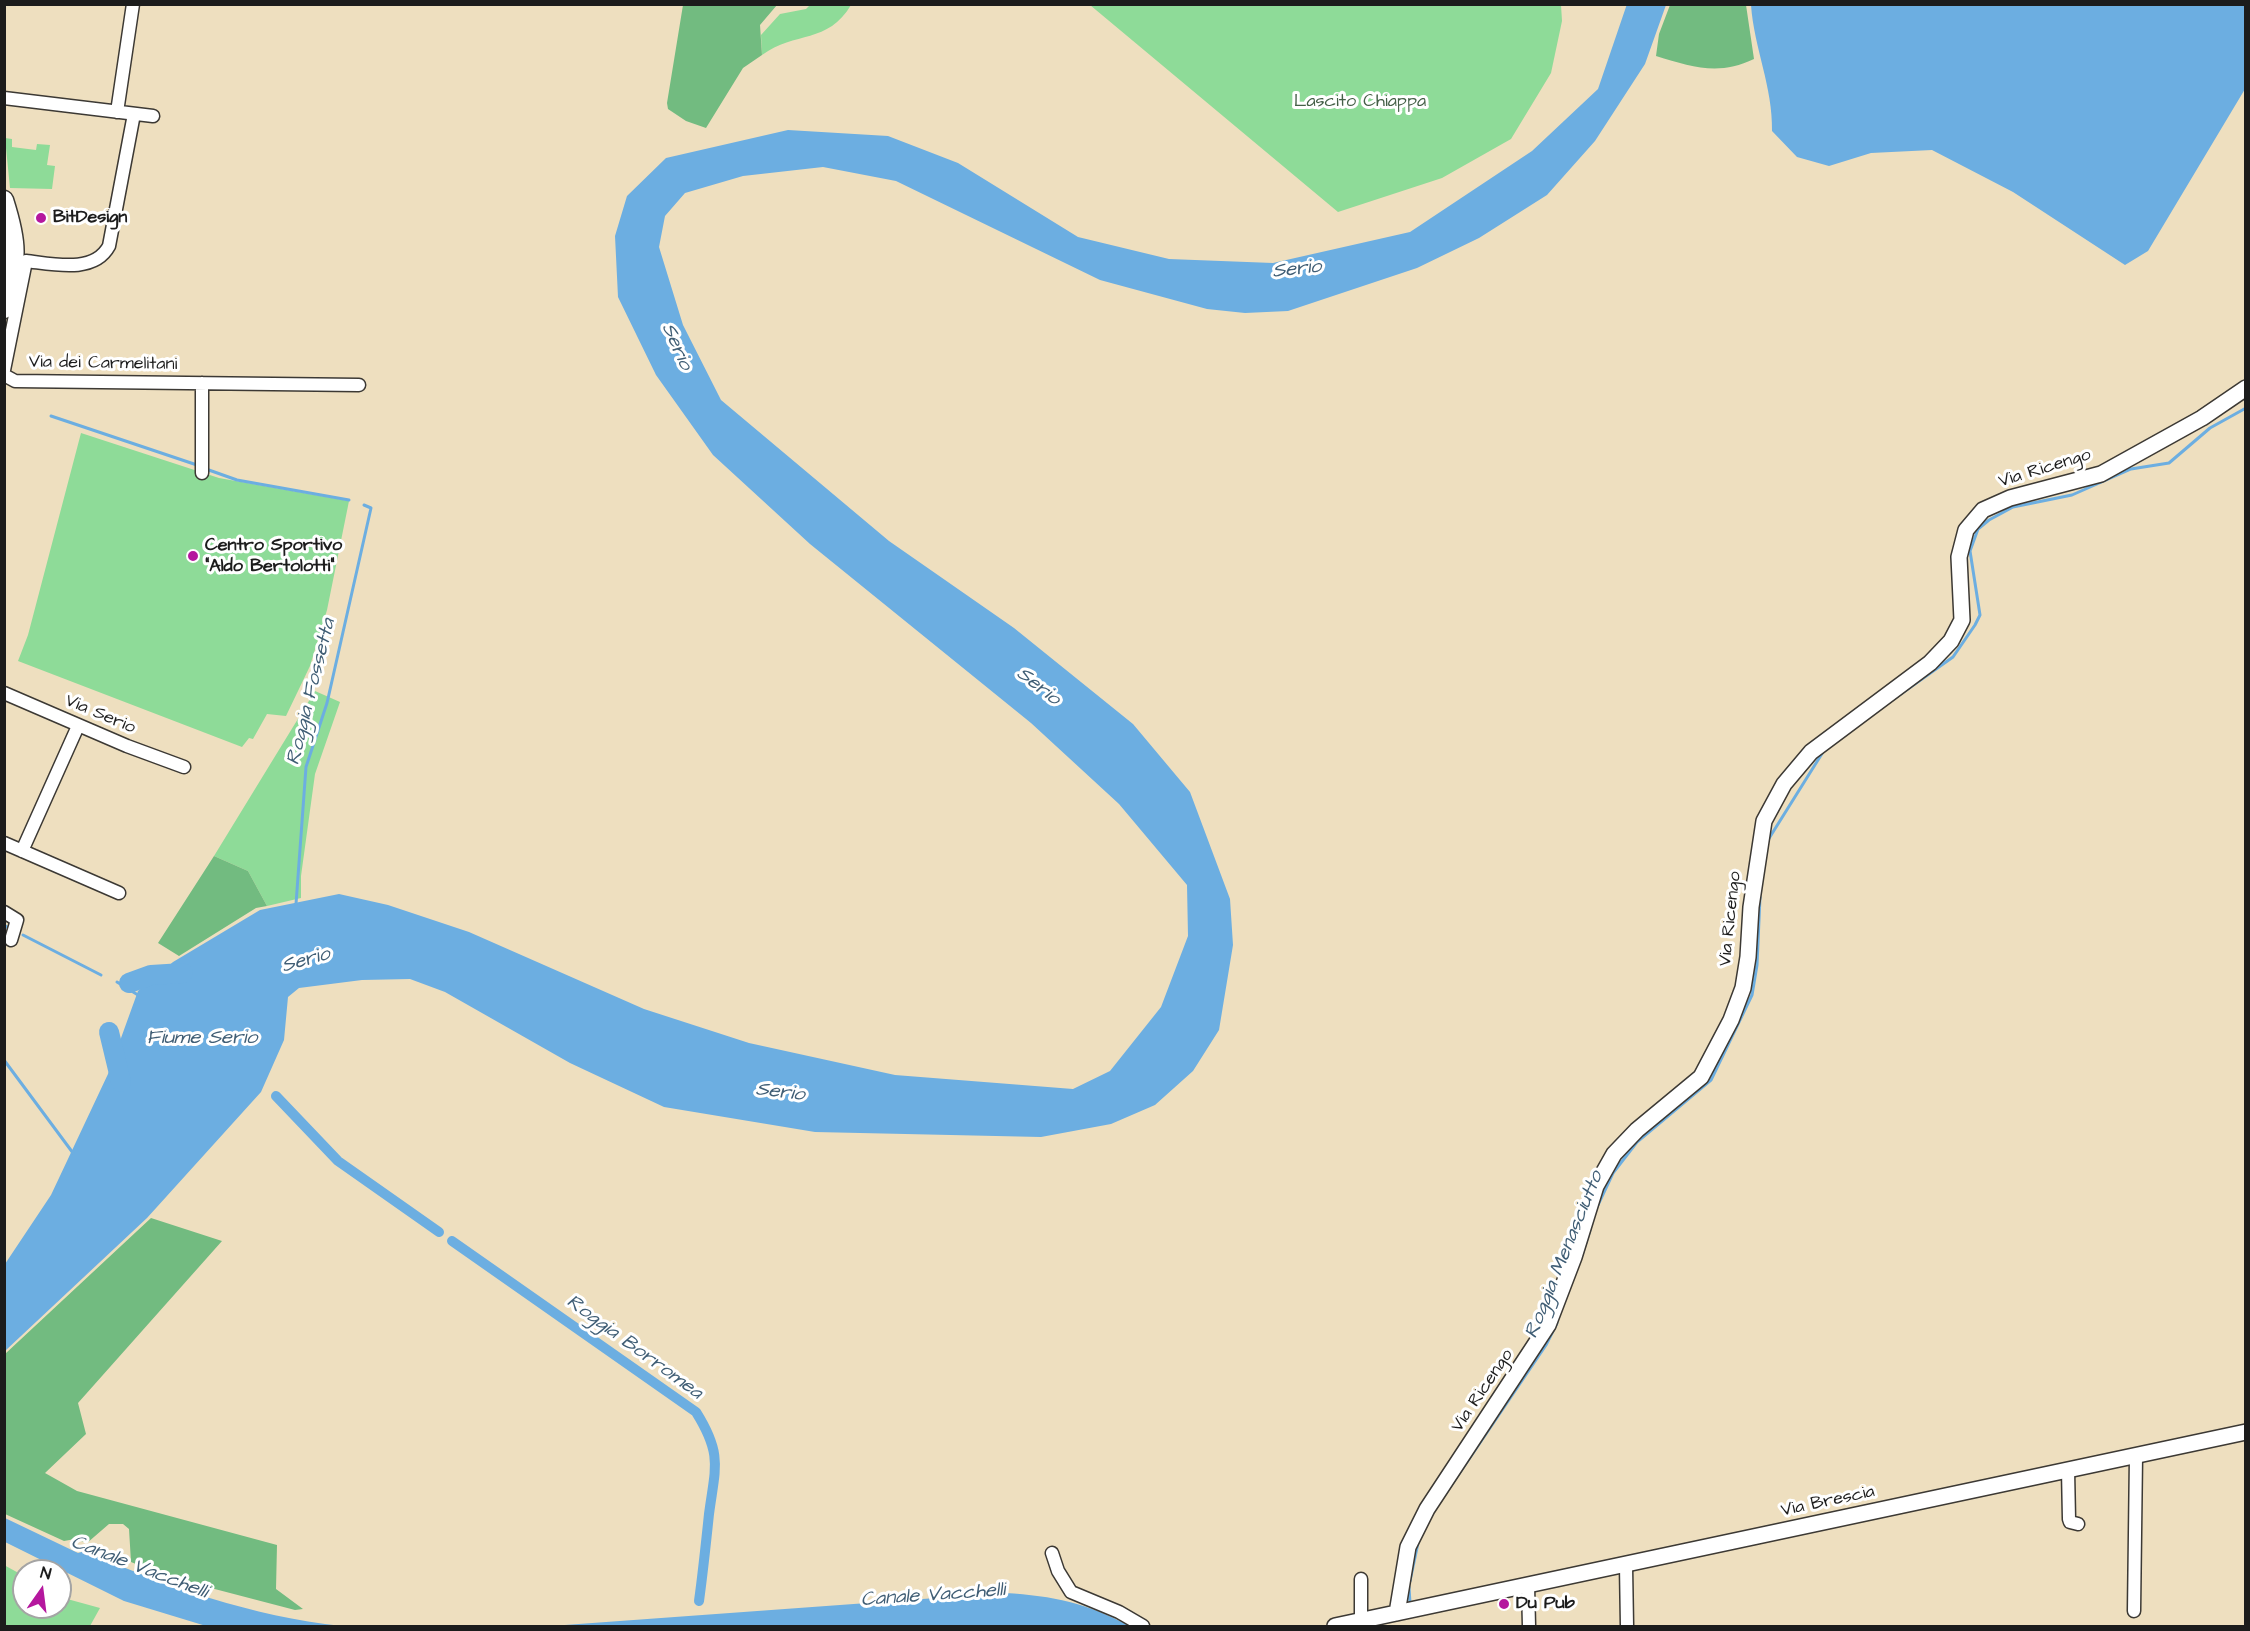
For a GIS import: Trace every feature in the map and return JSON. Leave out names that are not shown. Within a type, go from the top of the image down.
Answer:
[{"type":"main road","points":[[4,201],[15,236],[16,260],[4,309]]},
{"type":"street","points":[[117,112],[133,4]]},
{"type":"street","points":[[4,98],[153,116]]},
{"type":"street","name":"Via dei Carmelitani","points":[[4,370],[7,336],[26,261],[69,265],[84,263],[104,255],[117,213],[135,114]]},
{"type":"street","name":"Via dei Carmelitani","points":[[4,375],[15,381],[359,385]]},
{"type":"street","name":"Via dei Carmelitani","points":[[202,383],[202,467]]},
{"type":"street","name":"Via Ricengo","points":[[1397,1613],[1408,1547],[1427,1509],[1548,1325],[1574,1257],[1596,1186],[1614,1154],[1636,1130],[1701,1077],[1731,1020],[1743,988],[1749,957],[1750,907],[1764,821],[1784,784],[1811,752],[1930,663],[1951,641],[1962,620],[1959,557],[1966,530],[1983,510],[2010,498],[2101,474],[2202,418],[2246,388]]},
{"type":"street","name":"Via Serio","points":[[4,693],[78,726],[184,767]]},
{"type":"street","points":[[22,850],[78,726]]},
{"type":"street","points":[[4,843],[119,892]]},
{"type":"street","points":[[4,912],[17,920],[11,940]]},
{"type":"street","name":"Via Brescia","points":[[1335,1626],[1626,1566],[2246,1432]]},
{"type":"street","points":[[2134,1611],[2136,1456]]},
{"type":"street","points":[[2068,1470],[2069,1519],[2070,1522],[2078,1524]]},
{"type":"street","points":[[1052,1553],[1053,1560],[1071,1592],[1119,1612],[1143,1626]]},
{"type":"street","points":[[1626,1566],[1627,1626]]},
{"type":"street","points":[[1361,1579],[1361,1621]]},
{"type":"street","points":[[1528,1586],[1529,1626]]},
{"type":"green space","points":[[683,5],[777,5],[760,25],[762,55],[743,68],[706,128],[686,121],[668,109],[667,103]]},
{"type":"green space","points":[[810,5],[851,5],[832,26],[774,48],[762,55],[761,35],[780,14],[806,9]]},
{"type":"green space","name":"Lascito Chiappa","points":[[1090,5],[1561,5],[1562,21],[1551,73],[1511,139],[1442,178],[1338,212]]},
{"type":"green space","points":[[1670,5],[1746,5],[1754,59],[1729,67],[1705,68],[1656,56],[1659,34]]},
{"type":"green space","points":[[5,138],[12,139],[12,147],[36,150],[37,144],[50,145],[47,165],[55,166],[52,189],[10,188]]},
{"type":"green space","name":"Centro Sportivo \"Aldo Bertolotti\"","points":[[81,433],[219,478],[349,501],[327,610],[310,666],[286,716],[267,714],[253,739],[249,738],[242,747],[18,661],[28,635]]},
{"type":"green space","points":[[315,691],[340,702],[315,774],[301,876],[301,898],[267,906],[248,871],[214,856]]},
{"type":"green space","points":[[214,856],[248,871],[267,906],[256,908],[179,956],[158,943]]},
{"type":"green space","points":[[151,1218],[222,1241],[78,1403],[86,1434],[45,1473],[77,1491],[277,1545],[276,1589],[303,1609],[295,1610],[165,1576],[131,1562],[129,1529],[123,1524],[109,1524],[87,1543],[75,1539],[64,1541],[5,1514],[5,1354]]},
{"type":"green space","points":[[4,1565],[12,1569],[12,1619],[72,1619],[72,1600],[100,1608],[90,1626],[5,1626]]},
{"type":"water","name":"Fiume Serio","points":[[1627,4],[1666,5],[1645,64],[1595,141],[1547,195],[1479,238],[1417,268],[1288,311],[1245,313],[1207,309],[1100,280],[896,181],[823,167],[743,176],[685,193],[665,216],[659,247],[683,325],[721,400],[889,541],[1014,628],[1133,724],[1190,792],[1230,899],[1233,945],[1219,1030],[1193,1071],[1155,1105],[1111,1124],[1041,1137],[815,1132],[664,1107],[570,1063],[445,992],[410,979],[362,980],[299,988],[288,997],[284,1040],[261,1092],[147,1218],[5,1351],[5,1264],[51,1195],[108,1074],[138,991],[173,962],[260,910],[339,894],[388,905],[469,932],[644,1009],[749,1043],[895,1075],[1073,1089],[1110,1071],[1161,1007],[1188,936],[1187,885],[1119,804],[1031,723],[810,544],[713,455],[656,375],[618,297],[615,236],[627,196],[666,158],[788,130],[888,136],[958,163],[1078,237],[1169,259],[1273,263],[1410,232],[1532,151],[1598,89]]},
{"type":"water","points":[[1751,5],[2245,5],[2245,89],[2148,251],[2125,265],[2013,192],[1932,150],[1871,153],[1829,166],[1797,157],[1772,131],[1770,99]]},
{"type":"water","points":[[5,1518],[78,1553],[85,1551],[210,1598],[275,1615],[342,1626],[206,1626],[124,1601],[72,1575],[72,1559],[39,1559],[5,1542]]},
{"type":"water","points":[[1005,1593],[1070,1602],[1129,1626],[551,1626]]},
{"type":"waterway","name":"Roggia Menasciutto","points":[[1888,703],[1953,657],[1975,625],[1980,615],[1970,551],[1978,529],[2013,507],[2072,495],[2131,469],[2169,463],[2210,428],[2246,408]]},
{"type":"waterway","name":"Roggia Fossetta","points":[[51,416],[197,465]]},
{"type":"waterway","name":"Roggia Fossetta","points":[[206,469],[237,480],[349,500]]},
{"type":"waterway","name":"Roggia Fossetta","points":[[296,904],[306,767],[327,703],[371,508],[364,505]]},
{"type":"waterway","name":"Roggia Menasciutto","points":[[1768,840],[1823,752]]},
{"type":"waterway","name":"Roggia Menasciutto","points":[[1597,1207],[1613,1173],[1637,1142],[1711,1080],[1752,995],[1757,965],[1760,897]]},
{"type":"waterway","points":[[23,935],[101,975]]},
{"type":"waterway","points":[[129,983],[151,975],[183,973]]},
{"type":"waterway","points":[[117,982],[138,995]]},
{"type":"waterway","points":[[109,1032],[121,1082]]},
{"type":"waterway","points":[[4,1060],[73,1153]]},
{"type":"waterway","points":[[276,1096],[338,1161],[439,1232]]},
{"type":"waterway","name":"Roggia Menasciutto","points":[[1581,1258],[1590,1230]]},
{"type":"waterway","name":"Roggia Borromea","points":[[452,1241],[696,1412],[710,1440],[715,1462],[699,1601]]},
{"type":"waterway","name":"Roggia Menasciutto","points":[[1444,1496],[1546,1345],[1557,1323]]},
{"type":"waterway","name":"Roggia Menasciutto","points":[[1410,1581],[1418,1543]]},
{"type":"waterway","name":"Roggia Menasciutto","points":[[1409,1587],[1410,1603]]},
{"type":"place","name":"BitDesign","points":[[41,218]]},
{"type":"place","name":"Centro Sportivo \"Aldo Bertolotti\"","points":[[193,556]]},
{"type":"place","name":"Du Pub","points":[[1504,1604]]},
{"type":"water label","name":"Serio","points":[[1297,270]]},
{"type":"water label","name":"Serio","points":[[676,347]]},
{"type":"water label","name":"Serio","points":[[1038,687]]},
{"type":"water label","name":"Serio","points":[[306,961]]},
{"type":"water label","name":"Serio","points":[[780,1093]]},
{"type":"water label","name":"Canale Vacchelli","points":[[139,1568]]},
{"type":"water label","name":"Canale Vacchelli","points":[[933,1596]]}]
